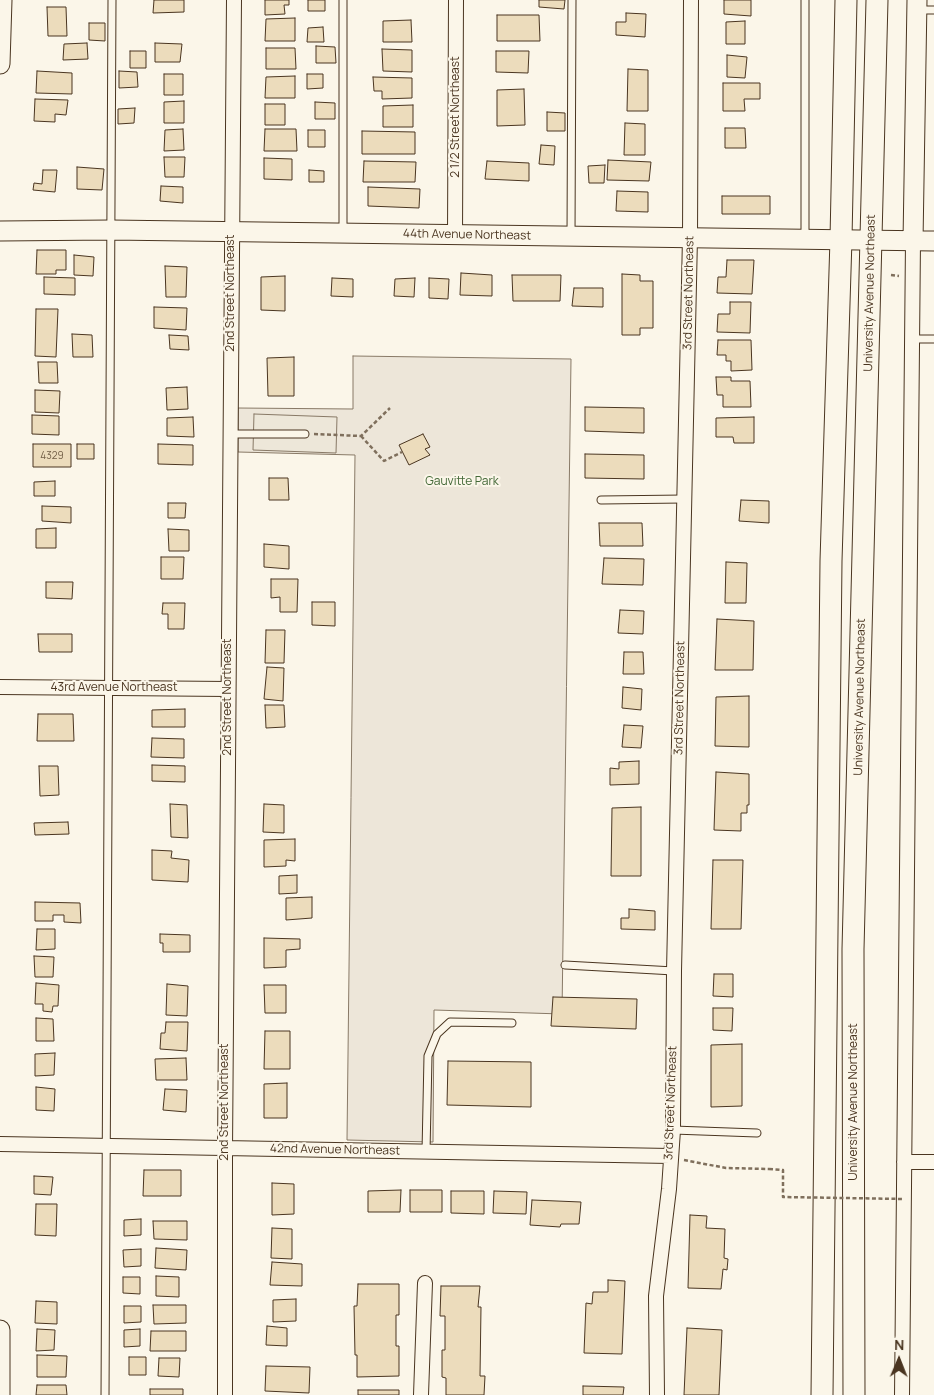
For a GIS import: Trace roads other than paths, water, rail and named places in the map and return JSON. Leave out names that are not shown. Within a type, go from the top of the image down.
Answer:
[{"type":"main road","points":[[822,1395],[832,561],[846,0]]},
{"type":"main road","name":"University Avenue Northeast","points":[[854,1395],[854,949],[877,0]]},
{"type":"street","points":[[0,64],[2,0]]},
{"type":"street","name":"2nd Street Northeast","points":[[225,1395],[225,1148],[234,0]]},
{"type":"street","name":"2 1/2 Street Northeast","points":[[455,235],[456,0]]},
{"type":"street","name":"3rd Street Northeast","points":[[657,1395],[656,1296],[669,1189],[673,1130],[674,970],[690,237],[690,0]]},
{"type":"street","points":[[902,1395],[913,241],[922,6]]},
{"type":"street","name":"44th Avenue Northeast","points":[[0,231],[111,230],[934,241]]},
{"type":"street","name":"43rd Avenue Northeast","points":[[0,687],[228,688]]},
{"type":"street","name":"42nd Avenue Northeast","points":[[0,1144],[670,1156]]},
{"type":"street","points":[[904,1162],[934,1162]]},
{"type":"street","points":[[421,1395],[424,1283]]},
{"type":"street","points":[[0,1330],[0,1395]]},
{"type":"lane","points":[[105,1395],[112,0]]},
{"type":"lane","points":[[343,0],[343,234]]},
{"type":"lane","points":[[571,236],[572,0]]},
{"type":"lane","points":[[805,0],[805,239]]},
{"type":"lane","points":[[912,339],[934,339]]},
{"type":"lane","points":[[230,434],[305,434]]},
{"type":"lane","points":[[601,500],[684,499]]},
{"type":"lane","points":[[565,965],[674,970]]},
{"type":"lane","points":[[426,1152],[428,1056],[437,1034],[450,1022],[512,1023]]},
{"type":"lane","points":[[673,1130],[757,1133]]},
{"type":"park label","name":"Gauvitte Park","points":[[462,482]]}]
